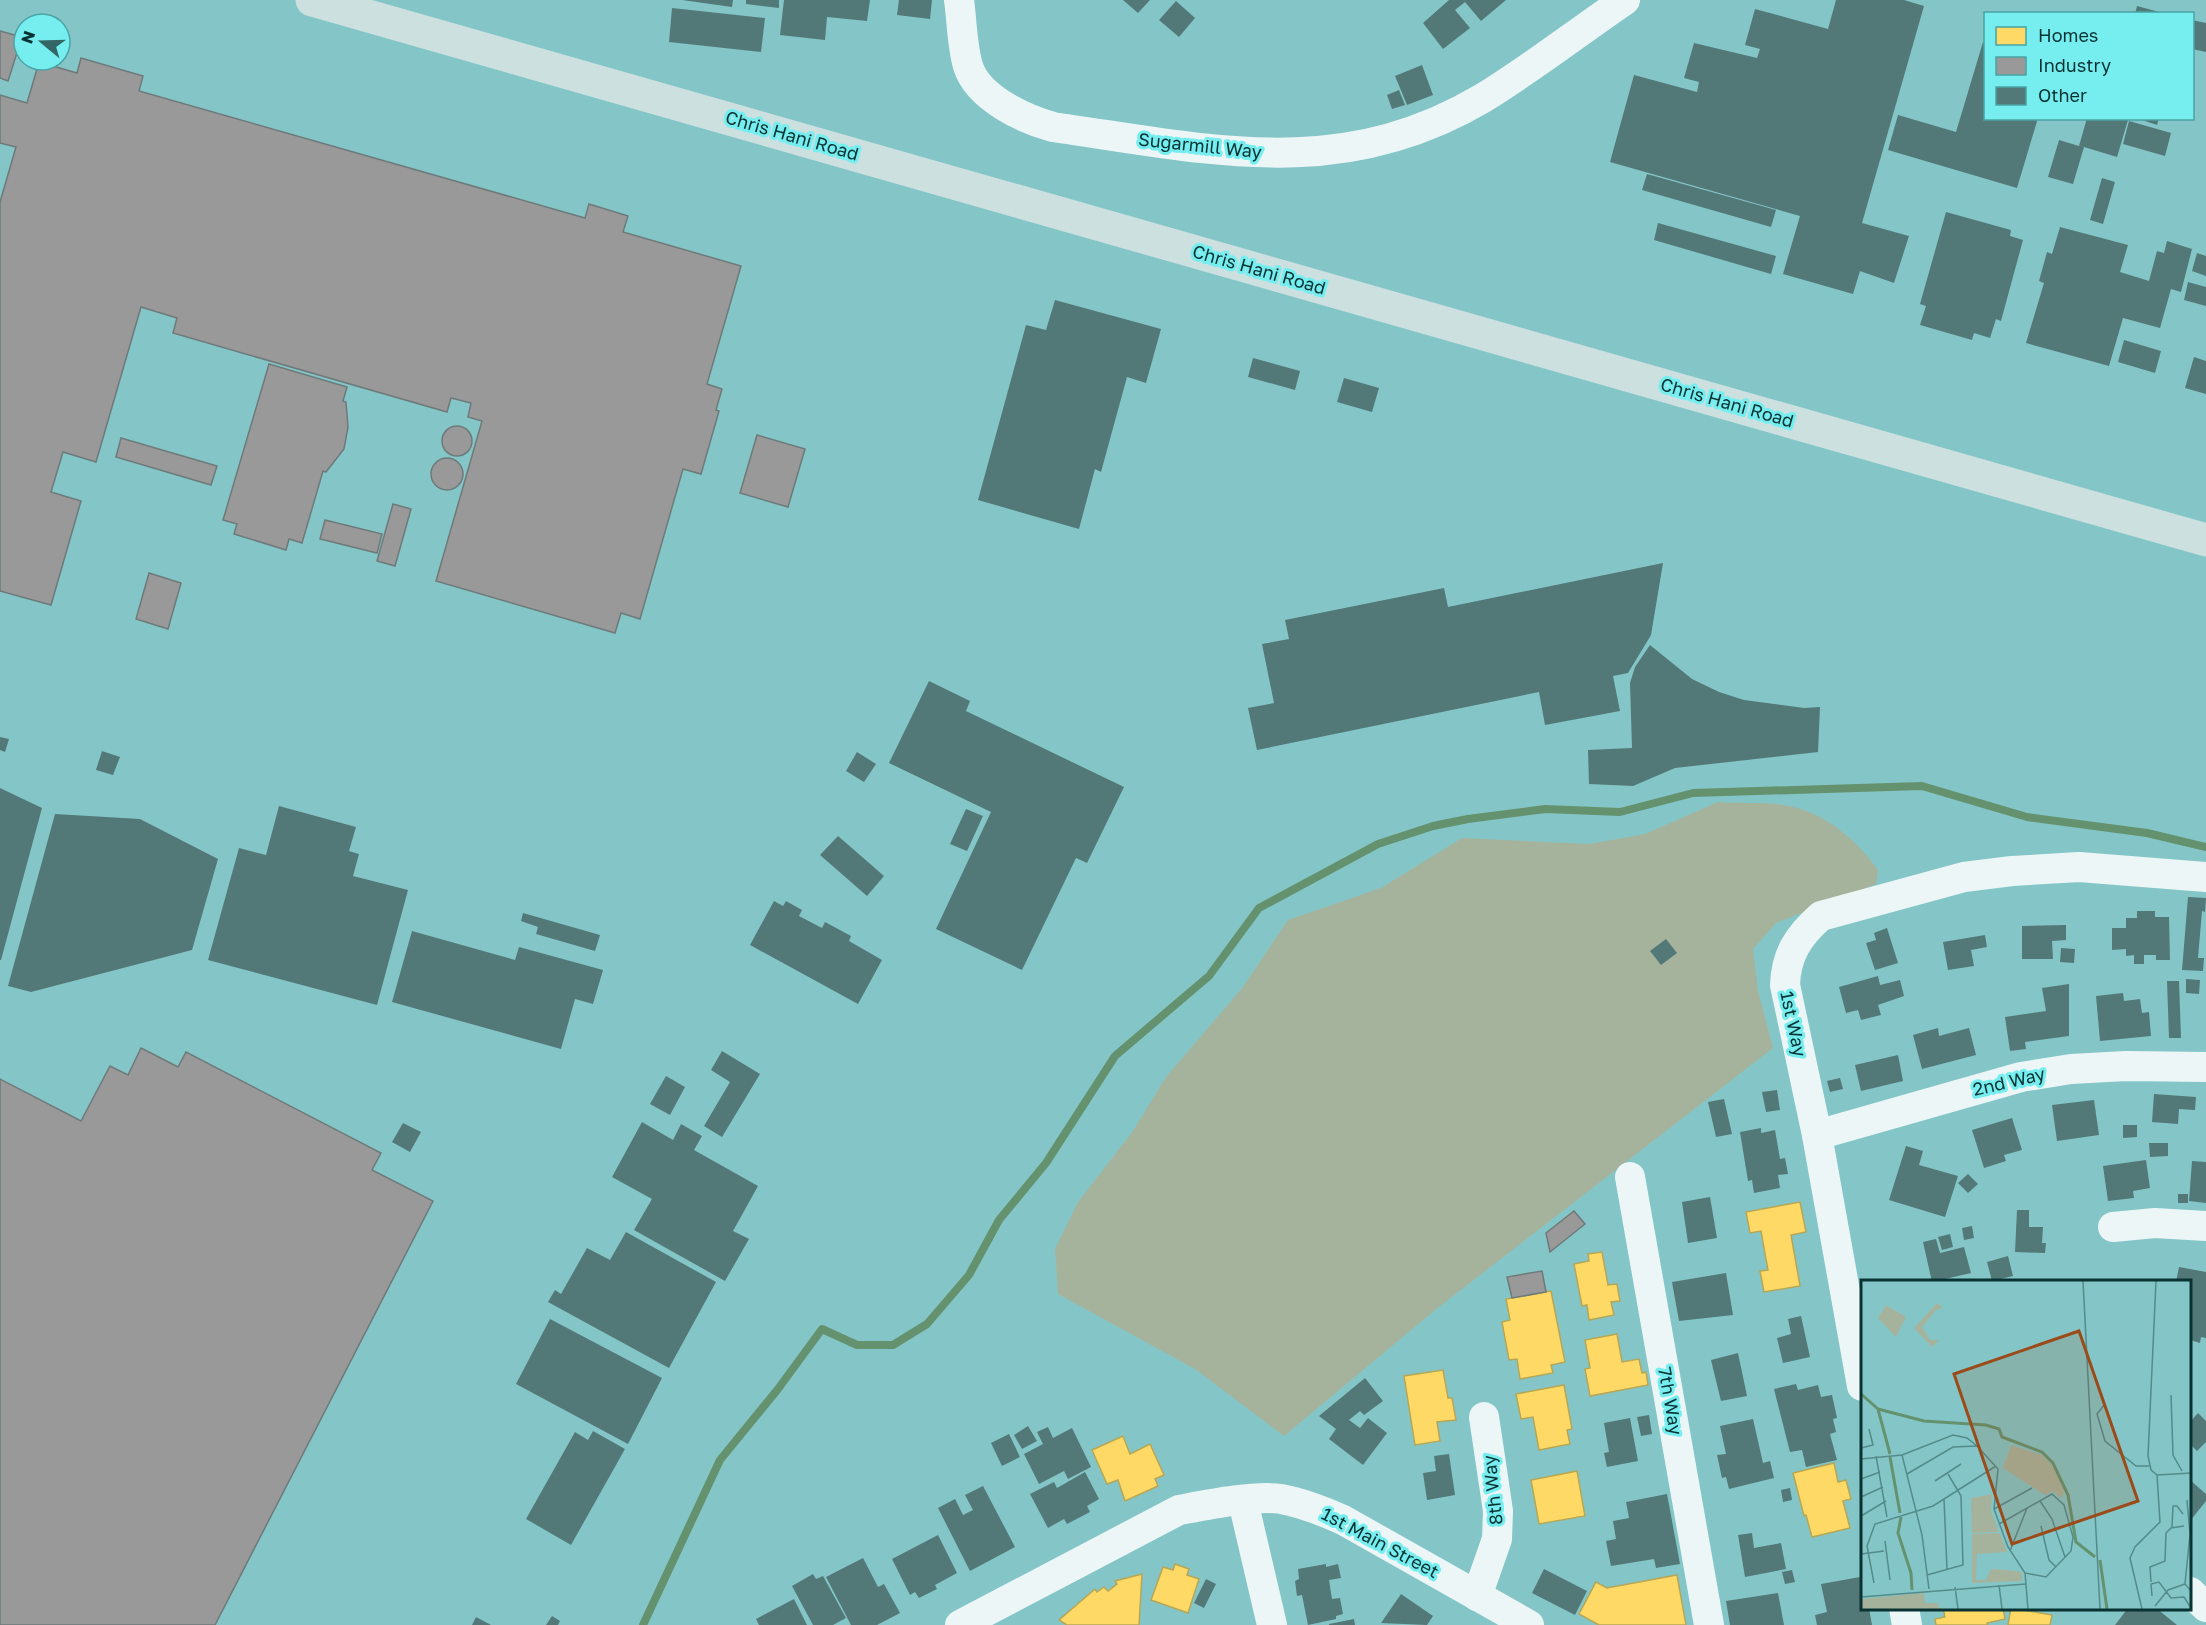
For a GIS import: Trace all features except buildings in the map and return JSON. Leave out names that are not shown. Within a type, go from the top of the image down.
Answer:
[{"type":"main road","name":"Chris Hani Road","points":[[312,0],[2206,540]]},
{"type":"street","name":"Sugarmill Way","points":[[959,0],[968,67],[997,101],[1031,121],[1053,127],[1257,154],[1323,152],[1387,140],[1436,122],[1483,98],[1625,0]]},
{"type":"street","name":"1st Way","points":[[1861,1366],[1855,1307],[1785,985],[1785,965],[1794,945],[1808,927],[1821,916],[1964,877],[2012,871],[2079,867],[2206,877]]},
{"type":"street","name":"2nd Way","points":[[1817,1135],[2021,1077],[2072,1069],[2206,1066]]},
{"type":"street","name":"7th Way","points":[[1630,1177],[1709,1625]]},
{"type":"street","points":[[2113,1227],[2155,1223],[2206,1226]]},
{"type":"street","name":"8th Way","points":[[1477,1596],[1497,1539],[1498,1511],[1484,1417]]},
{"type":"street","name":"1st Main Street","points":[[960,1625],[1179,1510],[1243,1501],[1279,1499],[1313,1507],[1343,1520],[1529,1625]]},
{"type":"street","points":[[1243,1501],[1272,1625]]},
{"type":"street","points":[[2191,1593],[2206,1607]]},
{"type":"street","points":[[1904,1610],[1907,1625]]},
{"type":"green space","points":[[1718,802],[1776,804],[1807,811],[1842,831],[1878,870],[1876,884],[1776,923],[1753,949],[1758,991],[1773,1048],[1435,1310],[1284,1436],[1195,1369],[1058,1294],[1055,1249],[1078,1202],[1133,1131],[1166,1077],[1243,987],[1288,920],[1381,888],[1462,838],[1589,844],[1645,834]]},
{"type":"waterway","points":[[643,1625],[720,1460],[778,1389],[822,1329],[857,1345],[893,1345],[927,1324],[969,1275],[999,1220],[1046,1163],[1115,1056],[1209,976],[1259,908],[1378,844],[1433,826],[1468,819],[1545,809],[1620,812],[1693,793],[1922,786],[2027,817],[2147,833],[2206,847]]}]
